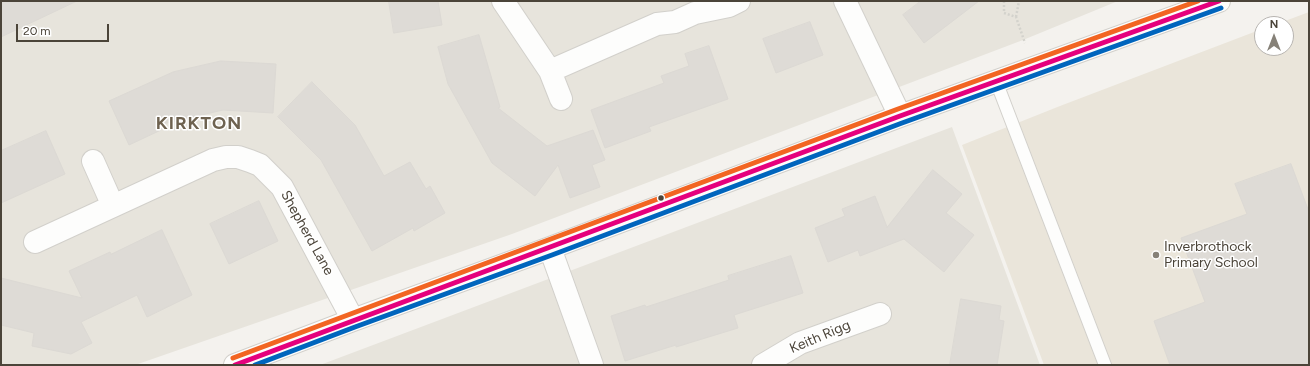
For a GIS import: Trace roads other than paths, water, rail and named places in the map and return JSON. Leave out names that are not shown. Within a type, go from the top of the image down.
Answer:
[{"type":"street","points":[[503,1],[550,71],[561,99]]},
{"type":"street","points":[[550,71],[657,24],[675,22],[695,13],[729,6],[739,1]]},
{"type":"street","points":[[845,1],[900,116]]},
{"type":"street","points":[[235,365],[900,116],[1217,2]]},
{"type":"street","name":"Shepherd Lane","points":[[35,242],[213,160],[226,157],[238,157],[260,165],[282,187],[353,320]]},
{"type":"street","points":[[93,161],[113,206]]},
{"type":"street","points":[[550,248],[592,365]]},
{"type":"street","name":"Keith Rigg","points":[[763,365],[800,343],[880,314]]},
{"type":"lane","points":[[996,81],[1105,365]]},
{"type":"place","name":"Inverbrothock Primary School","points":[[1156,255]]},
{"type":"district","name":"KIRKTON","points":[[199,124]]}]
